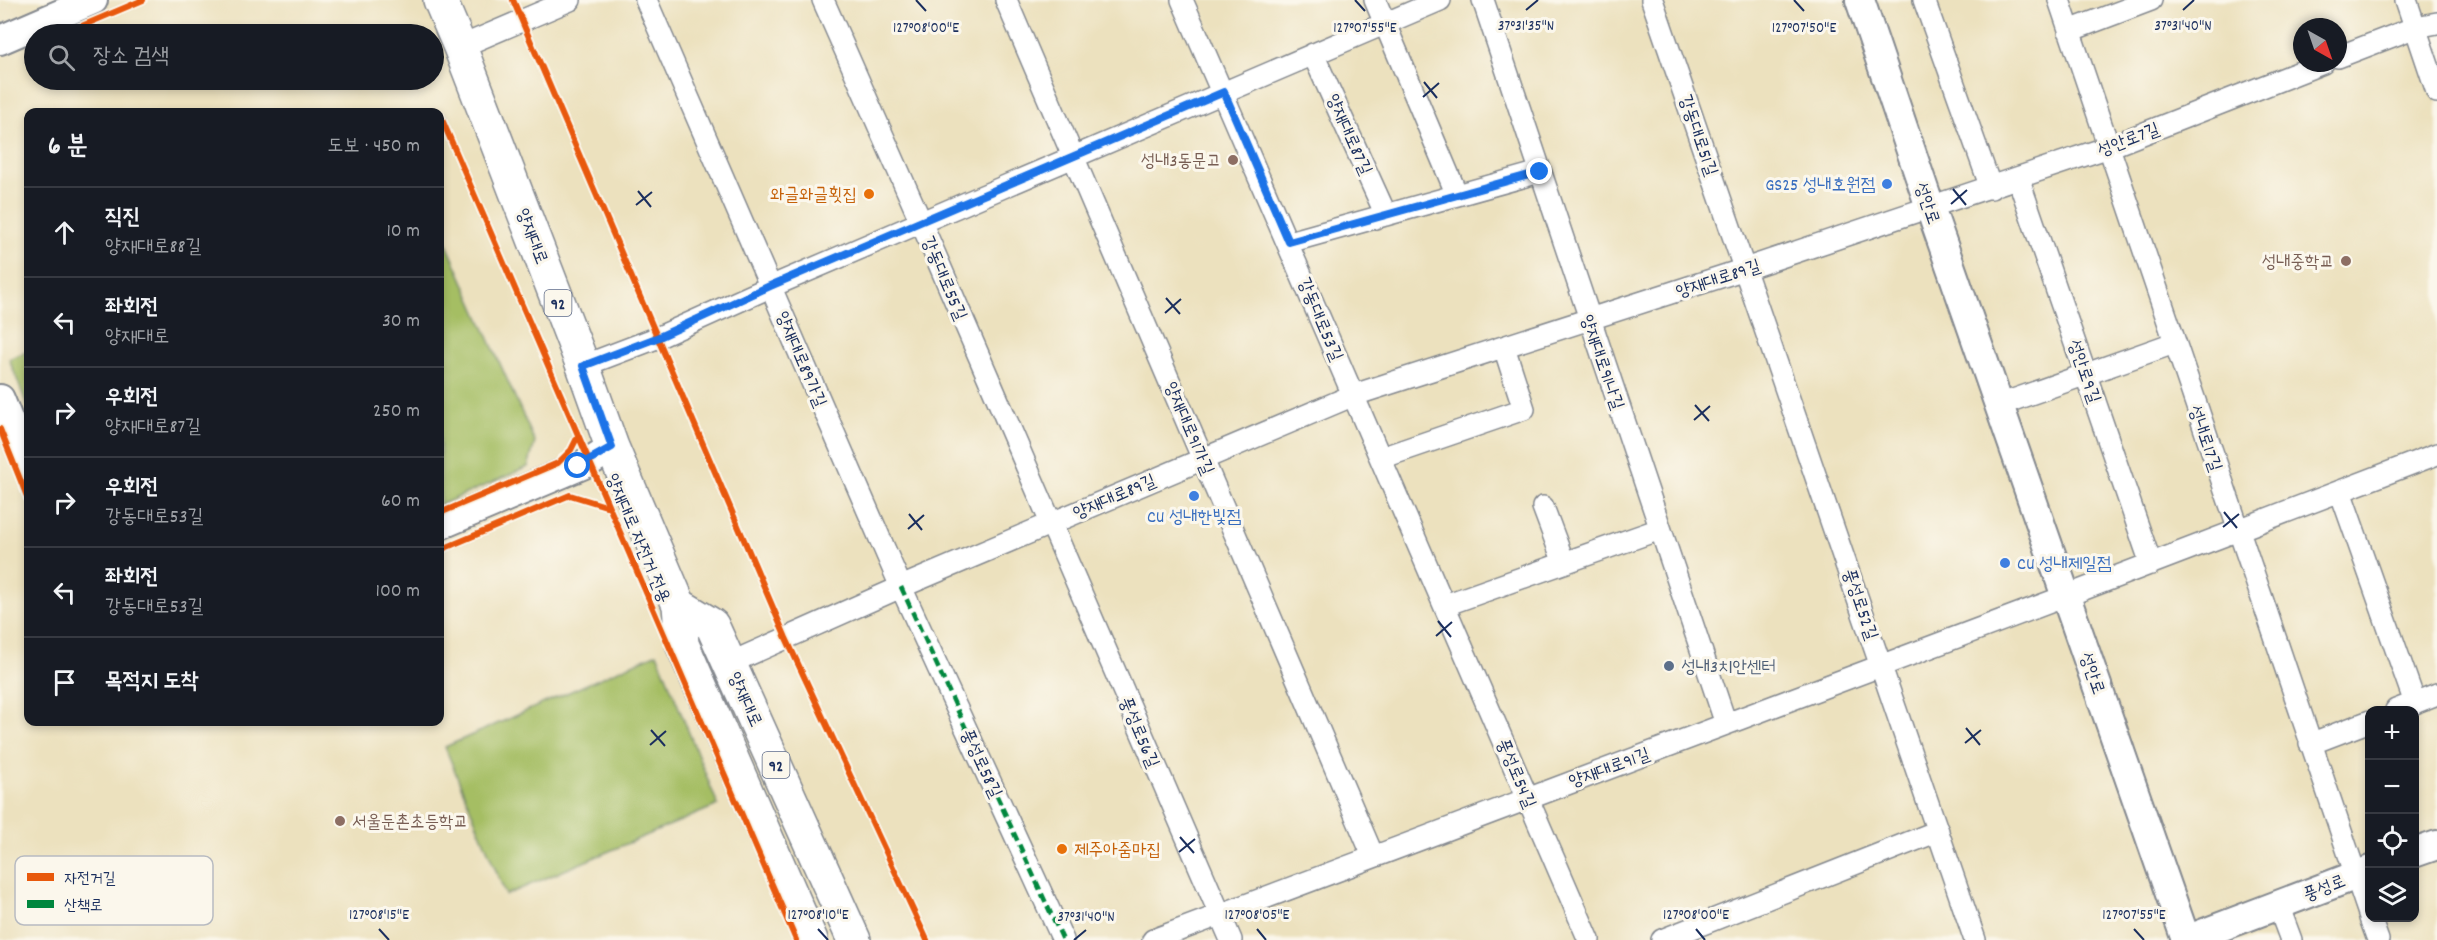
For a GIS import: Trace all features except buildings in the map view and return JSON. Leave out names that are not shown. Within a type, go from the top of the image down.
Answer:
[{"type":"main road","name":"양재대로","points":[[440,0],[583,366],[612,447],[679,605],[681,644],[811,940]]},
{"type":"main road","name":"양재대로","points":[[679,605],[712,625],[854,940]]},
{"type":"street","points":[[37,24],[93,0]]},
{"type":"street","points":[[460,47],[570,0]]},
{"type":"street","name":"양재대로89가길","points":[[646,0],[901,586]]},
{"type":"street","name":"강동대로55길","points":[[823,0],[1050,523]]},
{"type":"street","name":"양재대로91가길","points":[[1006,0],[1373,856]]},
{"type":"street","name":"강동대로53길","points":[[1182,0],[1354,395]]},
{"type":"street","points":[[1375,0],[1457,195]]},
{"type":"street","points":[[583,366],[659,337],[770,286],[1440,0]]},
{"type":"street","name":"양재대로91나길","points":[[1483,0],[1726,724]]},
{"type":"street","name":"강동대로51길","points":[[1652,0],[1745,269]]},
{"type":"street","name":"성안로","points":[[1860,0],[1930,208],[2186,940]]},
{"type":"street","points":[[1924,0],[1991,188]]},
{"type":"street","name":"성내로17길","points":[[2059,0],[2310,744],[2362,873],[2365,890]]},
{"type":"street","points":[[2069,31],[2151,0]]},
{"type":"street","points":[[2406,0],[2437,92]]},
{"type":"street","points":[[2347,54],[2416,27],[2437,22]]},
{"type":"street","points":[[0,40],[24,30]]},
{"type":"street","name":"양재대로87길","points":[[1313,54],[1386,215]]},
{"type":"street","name":"성안로7길","points":[[1930,208],[2109,147],[2300,72]]},
{"type":"street","points":[[1289,242],[1540,172]]},
{"type":"street","name":"성안로9길","points":[[2018,178],[2151,564]]},
{"type":"street","name":"양재대로89길","points":[[730,663],[901,586],[1354,395],[1930,208]]},
{"type":"street","name":"풍성로52길","points":[[1745,269],[1975,940]]},
{"type":"street","points":[[1999,405],[2174,343]]},
{"type":"street","points":[[1382,458],[1524,410],[1504,346]]},
{"type":"street","name":"풍성로54길","points":[[1354,395],[1590,940]]},
{"type":"street","points":[[0,399],[24,458]]},
{"type":"street","points":[[444,523],[589,462],[612,447]]},
{"type":"street","points":[[2066,597],[2437,454]]},
{"type":"street","points":[[2340,491],[2405,706]]},
{"type":"street","points":[[1543,507],[1564,563]]},
{"type":"street","name":"풍성로56길","points":[[1050,523],[1231,940]]},
{"type":"street","points":[[1445,605],[1660,529]]},
{"type":"street","name":"풍성로58길","points":[[901,586],[1063,940]]},
{"type":"street","name":"양재대로91길","points":[[1153,940],[2066,597]]},
{"type":"street","points":[[2407,706],[2437,694]]},
{"type":"street","points":[[2310,744],[2365,723]]},
{"type":"street","points":[[1662,940],[1938,831]]},
{"type":"street","points":[[2419,852],[2437,845]]},
{"type":"street","name":"풍성로","points":[[2186,940],[2362,873]]},
{"type":"street","points":[[2278,905],[2291,940]]},
{"type":"street","name":"성내로17길","points":[[2372,922],[2378,940]]},
{"type":"green space","points":[[444,238],[535,442],[528,467],[444,503]]},
{"type":"green space","points":[[24,353],[24,397],[9,359]]},
{"type":"green space","points":[[657,653],[718,805],[506,895],[445,747]]},
{"type":"marked path","points":[[901,587],[1063,940]]},
{"type":"cycle path","points":[[87,24],[143,0]]},
{"type":"cycle path","points":[[513,0],[786,638],[927,940]]},
{"type":"cycle path","name":"양재대로 자전거 전용","points":[[444,124],[796,940]]},
{"type":"cycle path","points":[[0,429],[24,489]]},
{"type":"cycle path","points":[[444,511],[558,463],[571,450],[578,436]]},
{"type":"cycle path","name":"양재대로 자전거 전용","points":[[444,548],[570,495],[609,507]]},
{"type":"place","name":"성내3동문고","points":[[1233,160]]},
{"type":"place","name":"GS25 성내호원점","points":[[1887,184]]},
{"type":"place","name":"와글와글횟집","points":[[869,194]]},
{"type":"place","name":"성내중학교","points":[[2346,261]]},
{"type":"place","name":"CU 성내한빛점","points":[[1194,496]]},
{"type":"place","name":"CU 성내제일점","points":[[2005,563]]},
{"type":"place","name":"성내3치안센터","points":[[1669,666]]},
{"type":"place","name":"서울둔촌초등학교","points":[[340,821]]},
{"type":"place","name":"제주아줌마집","points":[[1062,849]]},
{"type":"route","points":[[578,466],[589,462],[612,447],[583,366],[659,337],[770,286],[1224,92],[1289,242],[1540,172]]}]
